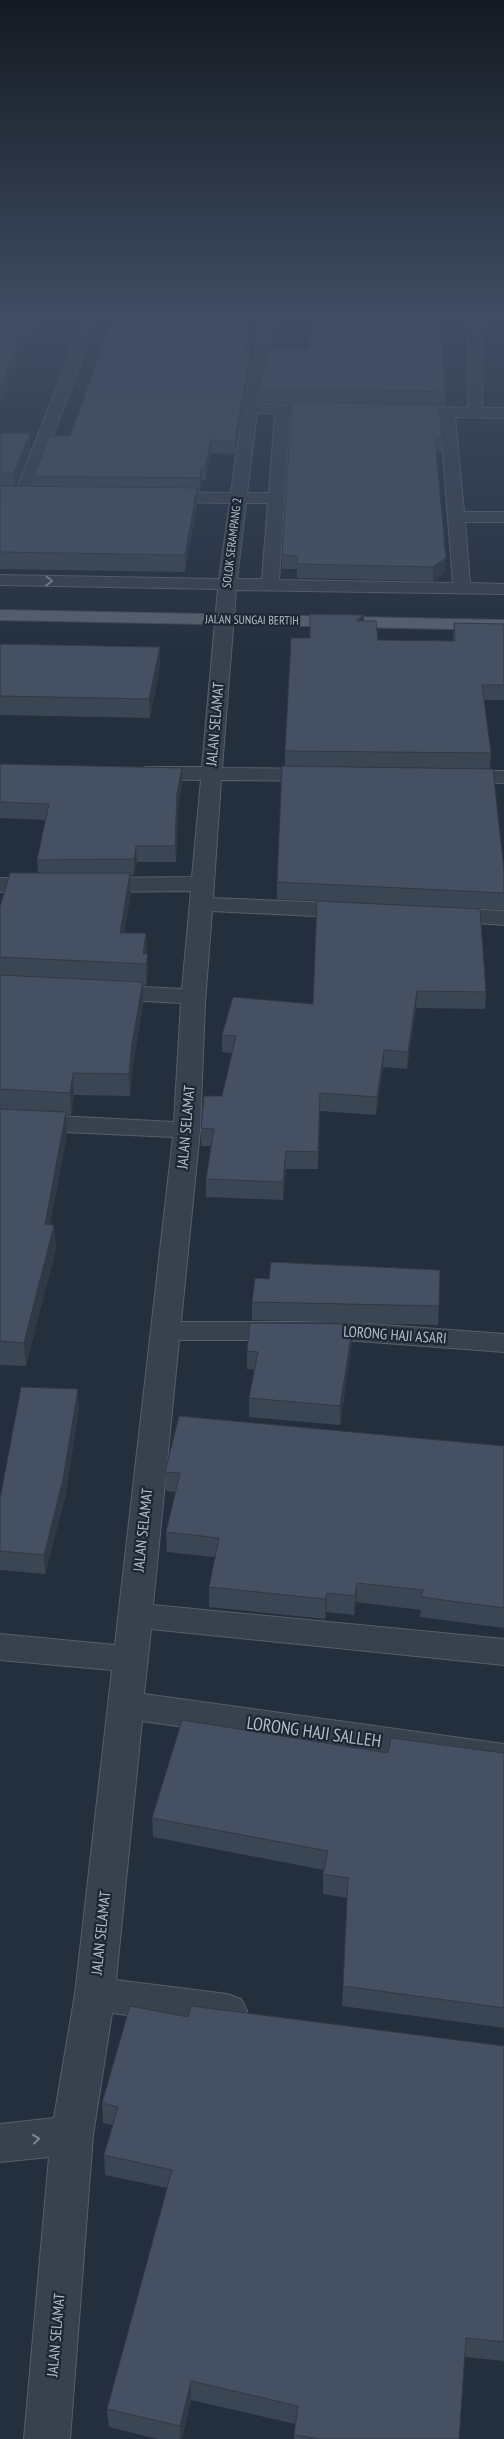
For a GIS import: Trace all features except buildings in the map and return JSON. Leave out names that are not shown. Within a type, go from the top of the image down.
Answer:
[{"type":"main road","name":"JALAN SUNGAI BERTIH","points":[[0,615],[504,625]]},
{"type":"street","points":[[41,434],[15,496],[42,496]]},
{"type":"street","name":"SOLOK SERAMPANG 2","points":[[223,620],[246,434]]},
{"type":"street","points":[[270,585],[281,434]]},
{"type":"street","points":[[449,434],[462,588]]},
{"type":"street","points":[[140,497],[276,498]]},
{"type":"street","points":[[456,517],[504,517]]},
{"type":"street","points":[[0,580],[504,589]]},
{"type":"street","name":"JALAN SELAMAT","points":[[47,2439],[72,2135],[95,1994],[134,1615],[170,1421],[166,1331],[187,1130],[194,997],[223,620]]},
{"type":"street","points":[[125,773],[337,775]]},
{"type":"street","points":[[434,776],[504,777]]},
{"type":"street","points":[[0,885],[72,885],[202,894],[375,912]]},
{"type":"street","points":[[422,914],[504,918]]},
{"type":"street","points":[[87,992],[194,997]]},
{"type":"street","points":[[0,1121],[187,1130]]},
{"type":"street","name":"LORONG HAJI ASARI","points":[[166,1331],[345,1331],[504,1343]]},
{"type":"street","points":[[134,1615],[504,1652]]},
{"type":"street","points":[[0,1646],[130,1659]]},
{"type":"street","name":"LORONG HAJI SALLEH","points":[[125,1705],[504,1758]]},
{"type":"street","points":[[95,1994],[260,2016]]},
{"type":"street","points":[[0,2143],[72,2135]]}]
